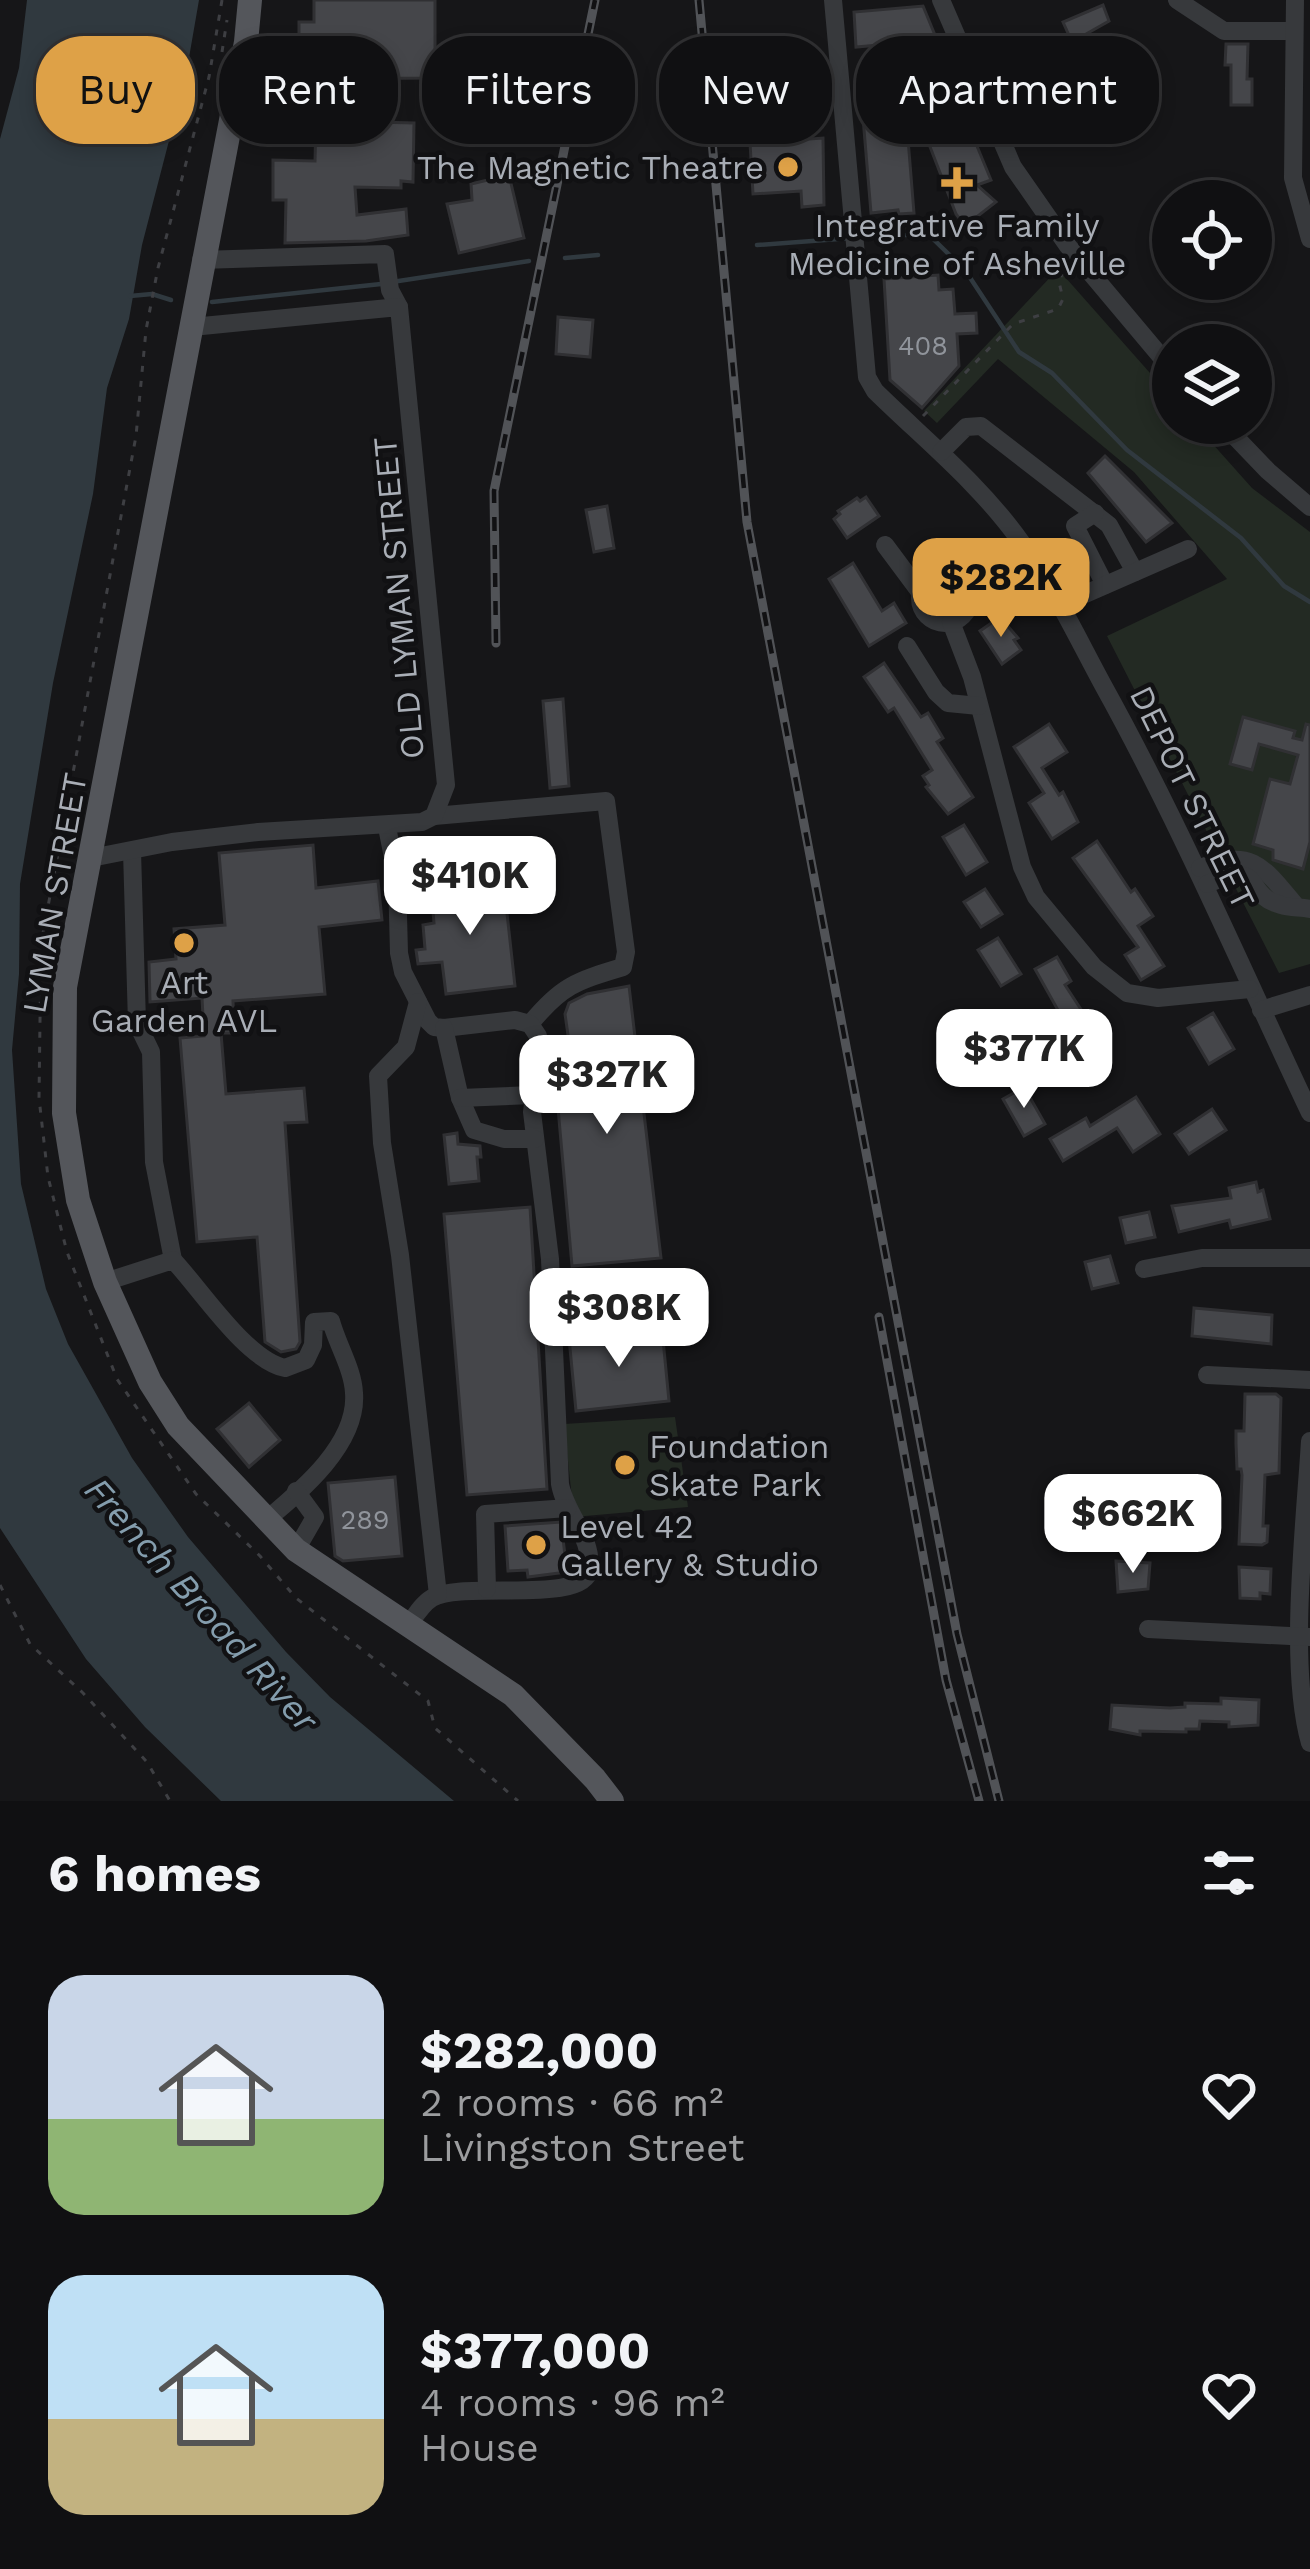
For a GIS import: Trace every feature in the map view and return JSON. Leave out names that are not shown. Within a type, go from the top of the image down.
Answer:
[{"type":"main road","name":"LYMAN STREET","points":[[250,0],[246,42],[65,987],[62,1059],[69,1156],[95,1279],[178,1426],[296,1550],[513,1695],[612,1801]]},
{"type":"street","name":"DEPOT STREET","points":[[833,0],[867,377],[874,391],[941,452],[1022,543],[1060,605],[1203,876],[1250,988],[1304,1086],[1310,1113]]},
{"type":"street","points":[[940,0],[1013,167],[1068,246],[1152,346]]},
{"type":"street","points":[[1177,0],[1223,31],[1294,31]]},
{"type":"street","points":[[1295,0],[1293,178],[1310,239]]},
{"type":"street","name":"OLD LYMAN STREET","points":[[201,260],[385,254],[394,298],[446,785],[434,816]]},
{"type":"street","points":[[192,327],[394,298]]},
{"type":"street","points":[[941,452],[966,427],[981,425],[1094,513],[1117,535],[1135,572]]},
{"type":"street","points":[[1242,444],[1310,507]]},
{"type":"street","points":[[1094,513],[1075,526],[1106,585]]},
{"type":"street","points":[[885,545],[920,592],[925,614],[933,621],[951,622],[965,614],[970,604],[965,582],[946,572],[925,581],[920,592]]},
{"type":"street","points":[[1060,605],[1188,549]]},
{"type":"street","points":[[951,622],[1022,867],[1036,898],[1094,967],[1127,993],[1141,997],[1250,988]]},
{"type":"street","points":[[907,646],[948,703],[979,706]]},
{"type":"street","points":[[92,858],[258,832],[387,827],[434,816],[606,801],[626,952],[623,967],[554,994],[530,1024]]},
{"type":"street","points":[[387,827],[397,878],[399,953],[418,1002],[434,1027],[515,1020],[530,1024],[538,1036],[532,1094],[550,1259],[560,1484],[590,1568],[577,1586],[561,1589],[438,1594],[408,1626]]},
{"type":"street","points":[[132,850],[137,1023],[151,1052],[154,1162],[173,1260],[201,1288],[216,1316],[275,1366],[306,1360],[313,1345],[314,1322],[331,1321],[353,1384],[353,1409],[335,1451],[265,1521]]},
{"type":"street","points":[[1203,876],[1236,857],[1250,861],[1303,907]]},
{"type":"street","points":[[1262,1010],[1310,994]]},
{"type":"street","points":[[418,1002],[406,1047],[378,1076],[382,1143],[400,1255],[438,1594]]},
{"type":"street","points":[[444,1028],[460,1098],[474,1130],[505,1139],[535,1138]]},
{"type":"street","points":[[460,1098],[532,1094]]},
{"type":"street","points":[[1144,1269],[1202,1258],[1310,1258]]},
{"type":"street","points":[[95,1279],[173,1260]]},
{"type":"street","points":[[1208,1375],[1310,1381]]},
{"type":"street","points":[[1310,1441],[1302,1695],[1310,1743]]},
{"type":"street","points":[[296,1492],[315,1517],[296,1550]]},
{"type":"street","points":[[488,1589],[484,1514],[568,1508]]},
{"type":"street","points":[[1148,1629],[1306,1637]]},
{"type":"path","points":[[146,330],[209,77],[222,0]]},
{"type":"path","points":[[225,36],[230,0]]},
{"type":"path","points":[[925,414],[1008,328],[1051,314],[1061,305],[1059,277],[1071,263]]},
{"type":"path","points":[[95,1279],[103,1319]]},
{"type":"path","points":[[0,1585],[30,1644],[147,1762],[170,1801]]},
{"type":"shaded area","points":[[1058,269],[1152,375],[1152,444],[1213,444],[1252,488],[1310,532],[1310,964],[1279,973],[1107,636],[1227,579],[1134,472],[998,359],[937,423],[924,411]]},
{"type":"shaded area","name":"Foundation Skate Park","points":[[675,1417],[688,1507],[574,1517],[564,1424]]},
{"type":"water","name":"French Broad River","points":[[27,0],[199,0],[193,36],[36,36],[36,144],[168,144],[129,319],[107,388],[93,494],[53,683],[20,884],[12,1050],[21,1184],[46,1289],[68,1344],[132,1458],[188,1537],[330,1697],[454,1801],[221,1801],[145,1727],[86,1659],[0,1528],[0,139],[19,68]]},
{"type":"building","points":[[314,0],[435,0],[435,36],[422,36],[422,78],[398,78],[398,36],[299,36],[299,22],[314,22]]},
{"type":"building","points":[[1103,5],[1109,21],[1083,36],[1069,36],[1063,22]]},
{"type":"building","points":[[923,6],[935,36],[856,36],[856,47],[854,12]]},
{"type":"building","points":[[1226,44],[1248,44],[1252,105],[1231,105]]},
{"type":"building","points":[[398,123],[414,123],[413,182],[401,181],[401,188],[355,187],[357,215],[406,209],[408,235],[285,243],[286,200],[273,200],[273,160],[315,161],[315,144],[398,144]]},
{"type":"building","name":"The Magnetic Theatre","points":[[750,144],[823,144],[824,205],[802,207],[801,191],[753,194]]},
{"type":"building","points":[[865,144],[908,144],[914,213],[871,213]]},
{"type":"building","points":[[929,144],[976,144],[991,180],[977,185],[996,202],[965,226]]},
{"type":"building","points":[[509,175],[524,238],[459,253],[447,204],[472,200],[471,184]]},
{"type":"building","points":[[938,275],[939,290],[953,289],[955,314],[976,313],[977,333],[957,334],[959,366],[922,408],[890,380],[884,279]]},
{"type":"building","points":[[558,317],[593,320],[590,357],[556,354]]},
{"type":"building","points":[[1105,456],[1172,523],[1146,542],[1088,473]]},
{"type":"building","points":[[866,497],[879,516],[847,538],[834,519],[838,511]]},
{"type":"building","points":[[607,506],[614,548],[594,552],[586,510]]},
{"type":"building","points":[[853,563],[882,611],[894,603],[906,623],[869,646],[829,579]]},
{"type":"building","points":[[1000,617],[1018,638],[1014,640],[1021,650],[1002,664],[980,631]]},
{"type":"building","points":[[884,663],[921,717],[928,713],[943,738],[937,742],[973,797],[948,814],[926,787],[923,776],[932,770],[894,708],[888,712],[864,677]]},
{"type":"building","points":[[563,699],[569,786],[550,788],[543,701]]},
{"type":"building","points":[[1243,717],[1295,731],[1293,738],[1302,740],[1306,724],[1310,725],[1310,842],[1303,869],[1273,860],[1273,850],[1253,844],[1270,779],[1290,784],[1298,755],[1259,744],[1252,770],[1230,764]]},
{"type":"building","points":[[1049,724],[1067,752],[1042,768],[1059,795],[1063,792],[1078,822],[1052,839],[1029,803],[1044,793],[1014,747]]},
{"type":"building","points":[[964,825],[987,862],[966,875],[943,837]]},
{"type":"building","points":[[1097,841],[1153,916],[1138,926],[1164,966],[1141,980],[1125,955],[1138,947],[1073,858]]},
{"type":"building","points":[[313,845],[316,888],[378,881],[382,920],[319,927],[325,994],[233,1001],[234,1033],[221,1033],[226,1094],[304,1088],[307,1122],[285,1123],[300,1342],[296,1349],[281,1352],[265,1342],[257,1237],[197,1242],[180,1038],[204,1036],[202,998],[150,1002],[149,962],[176,959],[174,929],[225,925],[219,853]]},
{"type":"building","points":[[473,876],[475,889],[504,886],[515,986],[446,994],[442,962],[418,964],[416,950],[425,949],[423,925],[434,923],[432,900],[450,899],[450,879]]},
{"type":"building","points":[[985,889],[1002,914],[981,927],[964,902]]},
{"type":"building","points":[[998,938],[1021,974],[1001,986],[978,950]]},
{"type":"building","points":[[1057,957],[1071,981],[1065,985],[1088,1020],[995,1072],[983,1052],[1059,1012],[1035,969]]},
{"type":"building","points":[[629,986],[661,1258],[572,1266],[558,1108],[578,1106],[565,1014],[569,1003],[587,994]]},
{"type":"building","points":[[1213,1013],[1234,1049],[1209,1064],[1188,1028]]},
{"type":"building","points":[[1024,1087],[1045,1124],[1024,1136],[1003,1099]]},
{"type":"building","points":[[1136,1097],[1160,1134],[1133,1152],[1117,1128],[1063,1161],[1050,1139],[1086,1118],[1090,1126]]},
{"type":"building","points":[[1212,1109],[1226,1130],[1189,1154],[1175,1134]]},
{"type":"building","points":[[457,1133],[458,1144],[480,1146],[479,1181],[449,1184],[444,1135]]},
{"type":"building","points":[[1256,1182],[1258,1192],[1263,1190],[1270,1219],[1231,1228],[1229,1220],[1179,1232],[1172,1206],[1231,1198],[1229,1188]]},
{"type":"building","points":[[530,1207],[547,1489],[467,1495],[444,1214]]},
{"type":"building","points":[[1149,1212],[1155,1237],[1126,1243],[1120,1218]]},
{"type":"building","points":[[1110,1256],[1118,1283],[1092,1289],[1085,1262]]},
{"type":"building","points":[[1194,1308],[1272,1315],[1271,1344],[1192,1336]]},
{"type":"building","points":[[662,1329],[669,1401],[576,1411],[569,1338]]},
{"type":"building","points":[[1245,1394],[1281,1398],[1279,1473],[1265,1475],[1263,1526],[1268,1526],[1267,1542],[1262,1545],[1239,1544],[1242,1475],[1237,1469],[1236,1431],[1244,1431]]},
{"type":"building","points":[[249,1403],[280,1440],[249,1467],[217,1429]]},
{"type":"building","points":[[395,1477],[402,1556],[343,1561],[335,1556],[328,1483]]},
{"type":"building","name":"Level 42 Gallery & Studio","points":[[561,1522],[567,1572],[528,1577],[527,1570],[508,1571],[505,1526]]},
{"type":"building","points":[[1116,1561],[1150,1563],[1148,1589],[1118,1592]]},
{"type":"building","points":[[1239,1567],[1271,1569],[1270,1594],[1260,1593],[1260,1599],[1240,1598]]},
{"type":"building","points":[[1221,1698],[1259,1700],[1258,1725],[1229,1727],[1229,1722],[1200,1721],[1199,1729],[1140,1731],[1140,1735],[1110,1729],[1112,1705],[1170,1708],[1185,1707],[1185,1703],[1221,1704]]},
{"type":"waterway","points":[[863,237],[928,234],[965,270],[1019,352],[1052,373],[1127,450],[1241,538],[1284,586],[1310,602]]},
{"type":"waterway","points":[[757,245],[852,238]]},
{"type":"waterway","points":[[565,258],[598,255]]},
{"type":"waterway","points":[[392,282],[529,261]]},
{"type":"waterway","points":[[212,302],[381,284]]},
{"type":"waterway","points":[[130,296],[152,294],[171,300]]},
{"type":"railway","points":[[496,643],[494,491],[595,0]]},
{"type":"railway","points":[[699,0],[747,522],[957,1634],[999,1801]]},
{"type":"railway","points":[[879,1317],[946,1680],[979,1801]]},
{"type":"place","name":"The Magnetic Theatre","points":[[788,167]]},
{"type":"place","name":"Integrative Family Medicine of Asheville","points":[[957,183]]},
{"type":"place","name":"Art Garden AVL","points":[[184,943]]},
{"type":"place","name":"Foundation Skate Park","points":[[625,1465]]},
{"type":"place","name":"Level 42 Gallery & Studio","points":[[536,1545]]}]
